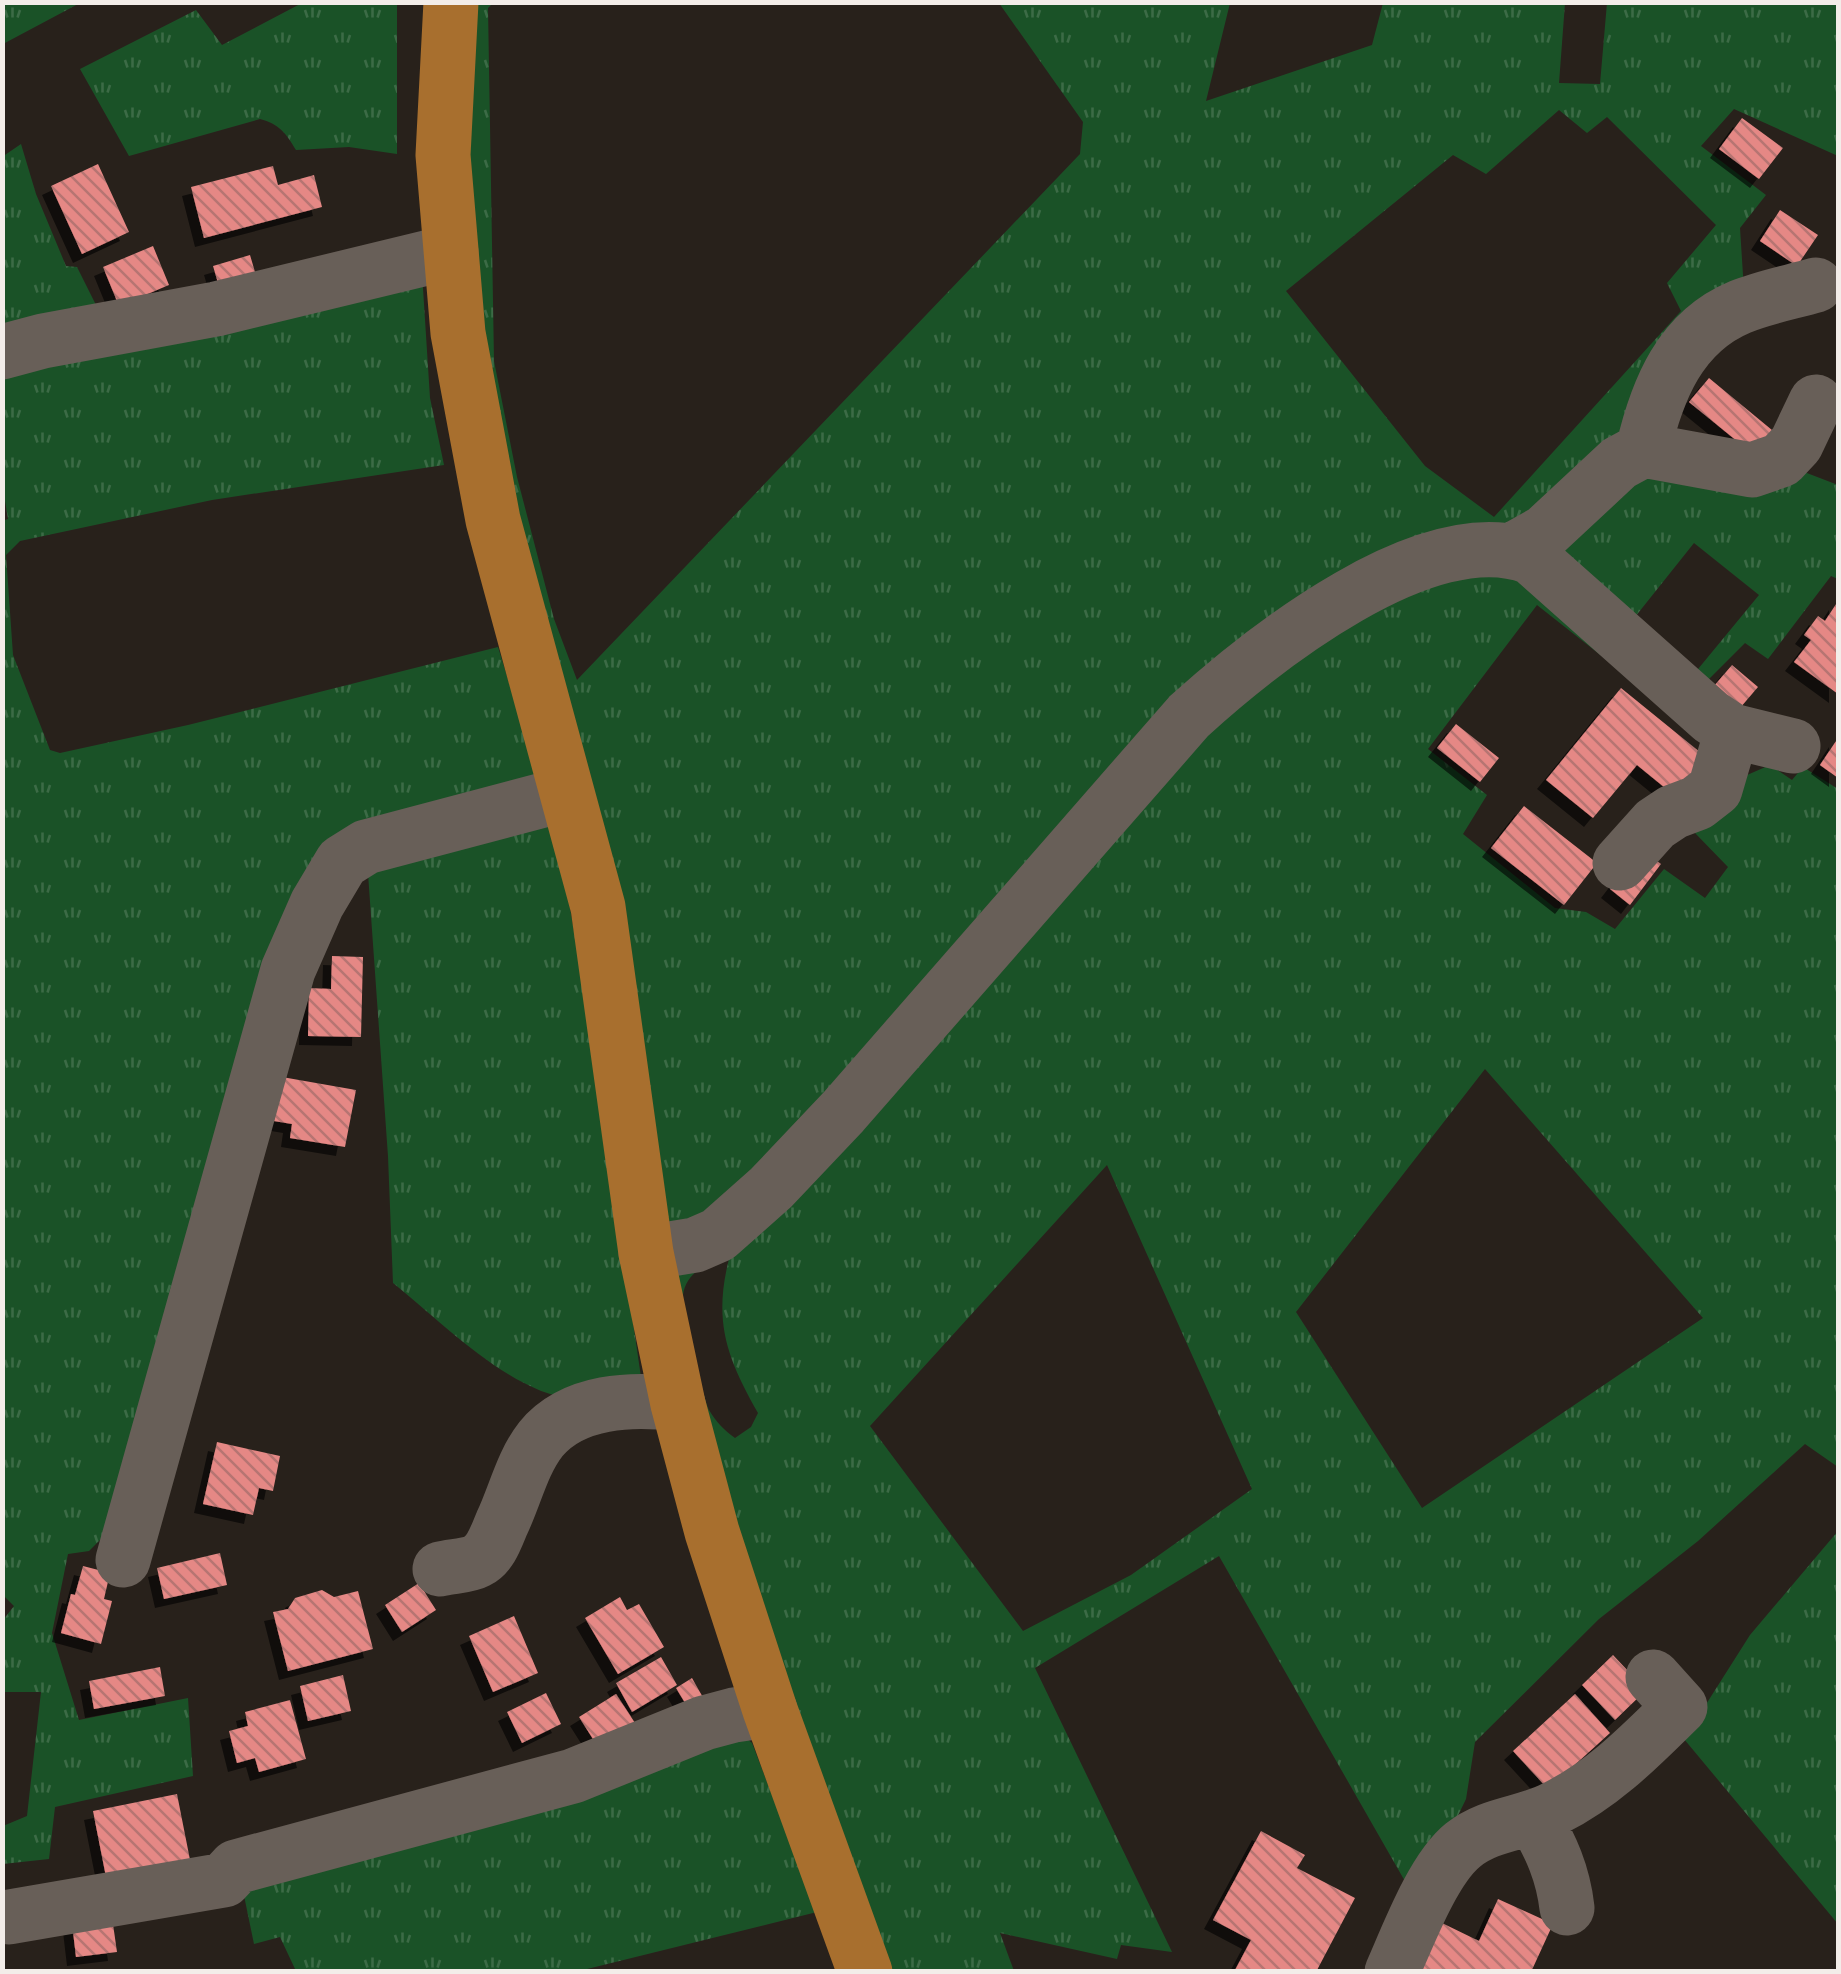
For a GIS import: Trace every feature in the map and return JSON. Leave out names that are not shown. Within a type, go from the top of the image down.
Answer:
[{"type":"main road","points":[[451,2],[443,155],[458,333],[493,520],[598,908],[646,1253],[678,1404],[712,1532],[770,1710],[864,1972]]},
{"type":"street","points":[[2,352],[216,309],[451,252]]},
{"type":"street","points":[[1642,450],[1652,409],[1668,374],[1684,348],[1708,325],[1741,307],[1816,285]]},
{"type":"street","points":[[646,1253],[694,1245],[718,1235],[771,1188],[938,1006],[1141,768],[1241,668],[1355,591],[1399,570],[1437,556],[1512,550],[1544,532],[1619,463],[1642,450],[1752,470],[1781,460],[1816,402]]},
{"type":"street","points":[[1512,550],[1532,558],[1711,717],[1732,730],[1792,746]]},
{"type":"street","points":[[1620,863],[1654,824],[1672,812],[1697,804],[1715,789],[1732,730]]},
{"type":"street","points":[[123,1560],[288,970],[316,904],[342,862],[366,848],[566,794]]},
{"type":"street","points":[[440,1569],[476,1562],[490,1550],[542,1438],[567,1418],[595,1407],[643,1399],[678,1404]]},
{"type":"street","points":[[1392,1972],[1426,1896],[1461,1846],[1490,1829],[1557,1808],[1616,1770],[1680,1707],[1653,1677]]},
{"type":"street","points":[[9,1917],[224,1880],[236,1867],[573,1776],[704,1723],[770,1710]]},
{"type":"street","points":[[1534,1818],[1564,1878],[1567,1908]]},
{"type":"green space","points":[[3,2],[80,2],[80,3],[3,44]]},
{"type":"green space","points":[[302,3],[397,3],[397,154],[349,147],[296,150],[281,130],[260,119],[129,156],[80,69],[196,10],[222,45]]},
{"type":"green space","points":[[474,3],[493,3],[488,8],[494,361],[517,477],[554,619],[577,680],[1080,154],[1083,122],[999,3],[1230,3],[1206,101],[1372,45],[1383,3],[1565,3],[1559,83],[1600,84],[1607,3],[1838,3],[1838,156],[1734,109],[1701,146],[1766,195],[1740,228],[1744,291],[1620,443],[1549,511],[1351,581],[699,1232],[664,1220],[496,468],[466,171]],"holes":[[[1559,110],[1587,133],[1607,117],[1716,225],[1667,283],[1681,311],[1494,517],[1425,466],[1286,291],[1453,155],[1486,174]]]},
{"type":"green space","points":[[21,144],[36,194],[66,266],[77,267],[104,321],[3,342],[2,157]]},
{"type":"green space","points":[[422,273],[430,398],[444,465],[212,500],[20,541],[6,555],[13,655],[50,750],[60,753],[188,725],[498,647],[541,786],[361,838],[116,1524],[89,1551],[68,1554],[52,1633],[79,1720],[188,1698],[193,1776],[55,1807],[49,1859],[3,1864],[3,1826],[27,1816],[41,1692],[2,1692],[3,1620],[14,1606],[2,1594],[2,521],[8,519],[2,483],[3,360]]},
{"type":"green space","points":[[1799,470],[1838,485],[1838,579],[1831,576],[1768,659],[1745,643],[1700,688],[1689,680],[1759,595],[1694,543],[1627,627],[1552,542],[1616,473]]},
{"type":"green space","points":[[1514,561],[1608,661],[1537,605],[1428,749],[1487,795],[1463,834],[1555,908],[1586,912],[1615,929],[1664,869],[1705,898],[1728,867],[1695,833],[1738,779],[1770,765],[1792,780],[1803,767],[1838,789],[1838,1467],[1805,1444],[1698,1541],[1599,1619],[1475,1742],[1466,1799],[1448,1836],[1410,1890],[1219,1556],[1035,1668],[1172,1952],[1121,1945],[1117,1959],[1000,1933],[1014,1971],[888,1971],[773,1657],[671,1283],[1135,787],[1355,602]],"holes":[[[1485,1069],[1703,1318],[1422,1508],[1296,1312]],[[1107,1165],[1252,1489],[1131,1575],[1023,1631],[870,1426]],[[729,1259],[722,1302],[726,1339],[738,1375],[758,1413],[751,1427],[735,1438],[709,1410],[683,1303],[685,1287],[694,1274]]]},
{"type":"green space","points":[[544,812],[565,879],[587,1007],[642,1384],[582,1399],[550,1394],[502,1370],[393,1283],[367,859]]},
{"type":"green space","points":[[1838,1531],[1838,1924],[1684,1739],[1750,1635]]},
{"type":"green space","points":[[735,1729],[752,1743],[817,1912],[579,1971],[296,1971],[280,1937],[254,1944],[241,1881]]},
{"type":"building","points":[[1742,118],[1783,148],[1759,179],[1719,149]]},
{"type":"building","points":[[98,164],[129,232],[82,254],[51,186]]},
{"type":"building","points":[[273,166],[278,185],[314,175],[322,207],[204,238],[191,187]]},
{"type":"building","points":[[1780,210],[1818,235],[1797,266],[1760,241]]},
{"type":"building","points":[[153,246],[169,285],[119,306],[103,267]]},
{"type":"building","points":[[250,255],[258,282],[221,293],[213,266]]},
{"type":"building","points":[[1709,378],[1778,435],[1759,459],[1689,402]]},
{"type":"building","points":[[1838,601],[1838,694],[1794,662],[1811,640],[1804,635],[1818,616],[1825,621]]},
{"type":"building","points":[[1732,665],[1758,687],[1740,708],[1714,686]]},
{"type":"building","points":[[1621,688],[1706,757],[1675,796],[1637,765],[1593,818],[1546,780]]},
{"type":"building","points":[[1456,724],[1499,758],[1480,782],[1437,748]]},
{"type":"building","points":[[1838,738],[1838,778],[1820,765]]},
{"type":"building","points":[[1524,806],[1597,863],[1564,905],[1491,848]]},
{"type":"building","points":[[1641,849],[1661,864],[1630,905],[1610,889]]},
{"type":"building","points":[[332,956],[363,957],[361,1037],[308,1036],[309,988],[331,989]]},
{"type":"building","points":[[282,1077],[356,1090],[345,1147],[290,1138],[292,1124],[274,1121]]},
{"type":"building","points":[[217,1442],[280,1456],[273,1491],[259,1488],[253,1515],[203,1504]]},
{"type":"building","points":[[220,1553],[227,1585],[164,1599],[157,1568]]},
{"type":"building","points":[[83,1566],[110,1573],[104,1599],[112,1601],[101,1644],[61,1633]]},
{"type":"building","points":[[419,1583],[436,1610],[402,1632],[385,1605]]},
{"type":"building","points":[[322,1590],[334,1597],[358,1591],[373,1649],[288,1671],[273,1612],[288,1609],[295,1598]]},
{"type":"building","points":[[620,1597],[627,1610],[639,1604],[664,1647],[618,1674],[585,1618]]},
{"type":"building","points":[[514,1616],[538,1673],[493,1692],[469,1636]]},
{"type":"building","points":[[1613,1655],[1646,1690],[1615,1720],[1582,1685]]},
{"type":"building","points":[[661,1657],[677,1685],[632,1712],[616,1683]]},
{"type":"building","points":[[160,1667],[165,1696],[94,1709],[89,1681]]},
{"type":"building","points":[[343,1675],[351,1711],[308,1721],[300,1686]]},
{"type":"building","points":[[692,1678],[705,1701],[690,1711],[676,1688]]},
{"type":"building","points":[[546,1693],[561,1724],[522,1743],[507,1712]]},
{"type":"building","points":[[616,1694],[637,1726],[600,1750],[579,1717]]},
{"type":"building","points":[[1575,1694],[1610,1733],[1548,1789],[1513,1751]]},
{"type":"building","points":[[290,1700],[306,1759],[259,1772],[255,1758],[237,1763],[229,1731],[248,1726],[245,1712]]},
{"type":"building","points":[[177,1794],[193,1875],[109,1892],[93,1811]]},
{"type":"building","points":[[1261,1831],[1305,1855],[1297,1868],[1355,1898],[1316,1972],[1234,1972],[1251,1940],[1213,1920]]},
{"type":"building","points":[[1498,1899],[1553,1924],[1531,1972],[1419,1972],[1442,1923],[1479,1941]]},
{"type":"building","points":[[112,1917],[117,1952],[76,1957],[72,1923]]}]
